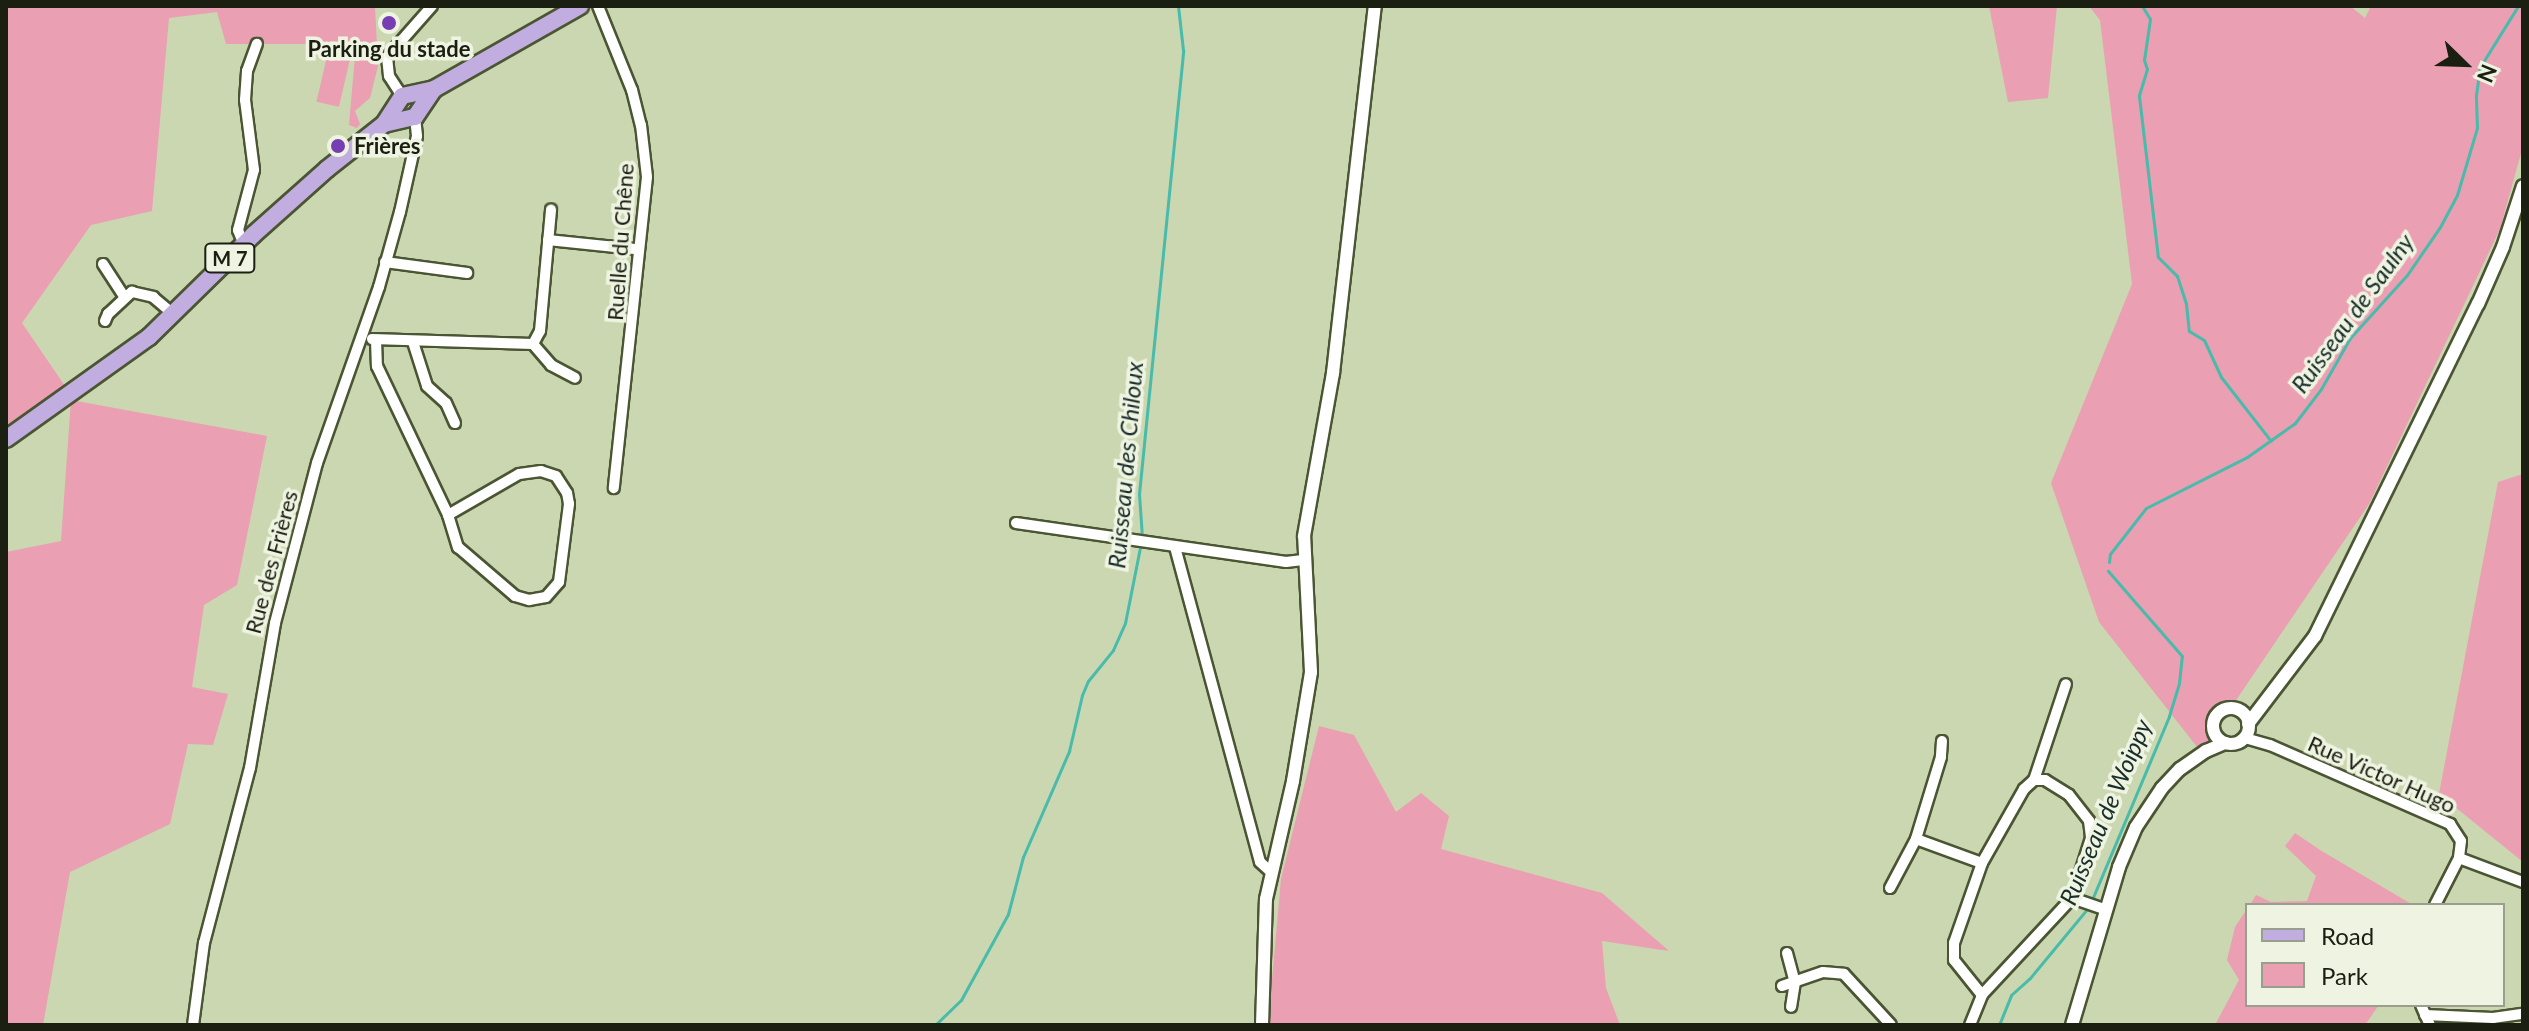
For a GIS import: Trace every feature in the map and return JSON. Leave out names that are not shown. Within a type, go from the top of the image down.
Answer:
[{"type":"main road","points":[[409,107],[434,89],[580,6]]},
{"type":"main road","name":"M 7","points":[[6,439],[125,355],[327,169],[409,107]]},
{"type":"street","points":[[409,107],[389,76],[387,57],[432,6]]},
{"type":"street","name":"Ruelle du Chêne","points":[[598,6],[632,90],[641,125],[647,177],[614,488]]},
{"type":"street","points":[[1262,1025],[1266,899],[1293,781],[1311,672],[1303,560],[1310,499],[1333,373],[1375,6]]},
{"type":"street","points":[[244,245],[238,230],[254,170],[245,100],[247,71],[257,44]]},
{"type":"street","name":"Rue des Frières","points":[[193,1025],[204,943],[222,866],[246,788],[278,609],[317,463],[385,262],[417,136],[409,107]]},
{"type":"street","points":[[2194,758],[2225,743],[2236,743],[2245,738],[2248,724],[2262,701],[2291,671],[2315,636],[2478,304],[2503,247],[2523,186]]},
{"type":"street","points":[[533,344],[540,331],[551,209]]},
{"type":"street","points":[[548,240],[635,249]]},
{"type":"street","points":[[385,262],[467,273]]},
{"type":"street","points":[[103,264],[124,296]]},
{"type":"street","points":[[105,321],[124,296],[132,292],[153,297],[173,314]]},
{"type":"street","points":[[362,336],[413,342],[533,344],[551,365],[575,378]]},
{"type":"street","points":[[376,340],[377,366],[448,515],[458,547],[515,596],[529,600],[546,597],[559,582],[569,504],[567,493],[556,476],[541,471],[519,474],[448,515]]},
{"type":"street","points":[[413,342],[427,386],[446,403],[455,423]]},
{"type":"street","points":[[1016,523],[1286,562],[1303,560]]},
{"type":"street","points":[[1175,547],[1260,862],[1270,871]]},
{"type":"street","points":[[1982,995],[1957,965],[1953,950],[1982,863],[2024,789],[2034,780],[2066,684]]},
{"type":"street","points":[[2072,1025],[2103,908],[2136,827],[2162,788],[2194,758],[2221,711],[2237,710],[2262,701]]},
{"type":"street","points":[[2237,710],[2248,724]]},
{"type":"street","points":[[2213,725],[2216,736],[2225,743]]},
{"type":"street","name":"Rue Victor Hugo","points":[[2245,738],[2270,745],[2450,824],[2461,841],[2459,858]]},
{"type":"street","points":[[1890,888],[1916,839],[1941,757],[1942,741]]},
{"type":"street","points":[[1970,1025],[1982,995],[2076,899],[2091,838],[2089,821],[2069,795],[2045,780],[2034,780]]},
{"type":"street","points":[[1916,839],[1982,863]]},
{"type":"street","points":[[2436,903],[2459,858],[2523,882]]},
{"type":"street","points":[[2076,899],[2103,908]]},
{"type":"street","points":[[1787,953],[1795,982],[1791,1007]]},
{"type":"street","points":[[1782,986],[1823,972],[1844,974],[1891,1025]]},
{"type":"street","points":[[2425,1015],[2493,1018],[2523,1014]]},
{"type":"green space","points":[[6,6],[375,6],[378,66],[370,98],[355,111],[360,124],[357,128],[349,125],[356,44],[226,44],[217,12],[169,18],[152,211],[91,225],[22,323],[65,386],[6,428]]},
{"type":"green space","points":[[1989,6],[2057,6],[2048,98],[2008,102]]},
{"type":"green space","points":[[2089,6],[2350,6],[2365,18],[2371,6],[2523,6],[2523,146],[2500,229],[2369,504],[2201,752],[2099,622],[2051,483],[2132,284],[2100,20]]},
{"type":"green space","points":[[328,52],[350,57],[339,107],[317,102]]},
{"type":"green space","points":[[71,400],[267,436],[237,585],[204,605],[192,687],[228,694],[213,745],[188,744],[170,824],[70,872],[43,1025],[6,1025],[6,552],[61,541]]},
{"type":"green space","points":[[2523,474],[2523,862],[2439,794],[2498,482]]},
{"type":"green space","points":[[1319,726],[1354,735],[1396,812],[1421,793],[1449,816],[1441,849],[1602,893],[1669,951],[1602,941],[1606,988],[1620,1025],[1268,1025],[1281,879]]},
{"type":"green space","points":[[2295,833],[2410,903],[2251,903],[2256,895],[2271,902],[2307,901],[2316,876],[2285,846]]},
{"type":"green space","points":[[2245,912],[2245,1007],[2378,1007],[2365,1025],[2215,1025],[2239,980],[2227,960],[2235,927]]},
{"type":"waterway","name":"Ruisseau des Chiloux","points":[[935,1025],[961,1000],[1008,914],[1023,857],[1069,751],[1082,695],[1088,681],[1113,650],[1125,623],[1142,537],[1139,494],[1183,50],[1178,6]]},
{"type":"waterway","points":[[2142,6],[2150,19],[2144,60],[2147,69],[2139,96],[2158,257],[2177,276],[2186,304],[2189,331],[2204,340],[2221,377],[2271,441]]},
{"type":"waterway","name":"Ruisseau de Saulny","points":[[2109,562],[2110,554],[2146,508],[2247,457],[2295,423],[2321,389],[2350,338],[2407,275],[2440,227],[2457,195],[2477,128],[2476,95],[2480,67],[2518,6]]},
{"type":"waterway","name":"Ruisseau de Woippy","points":[[2091,902],[2169,716],[2179,683],[2182,656],[2108,571]]},
{"type":"waterway","name":"Ruisseau de Woippy","points":[[1999,1025],[2011,995],[2030,978],[2088,908]]},
{"type":"place","name":"Parking du stade","points":[[389,23]]},
{"type":"place","name":"Frières","points":[[338,146]]}]
